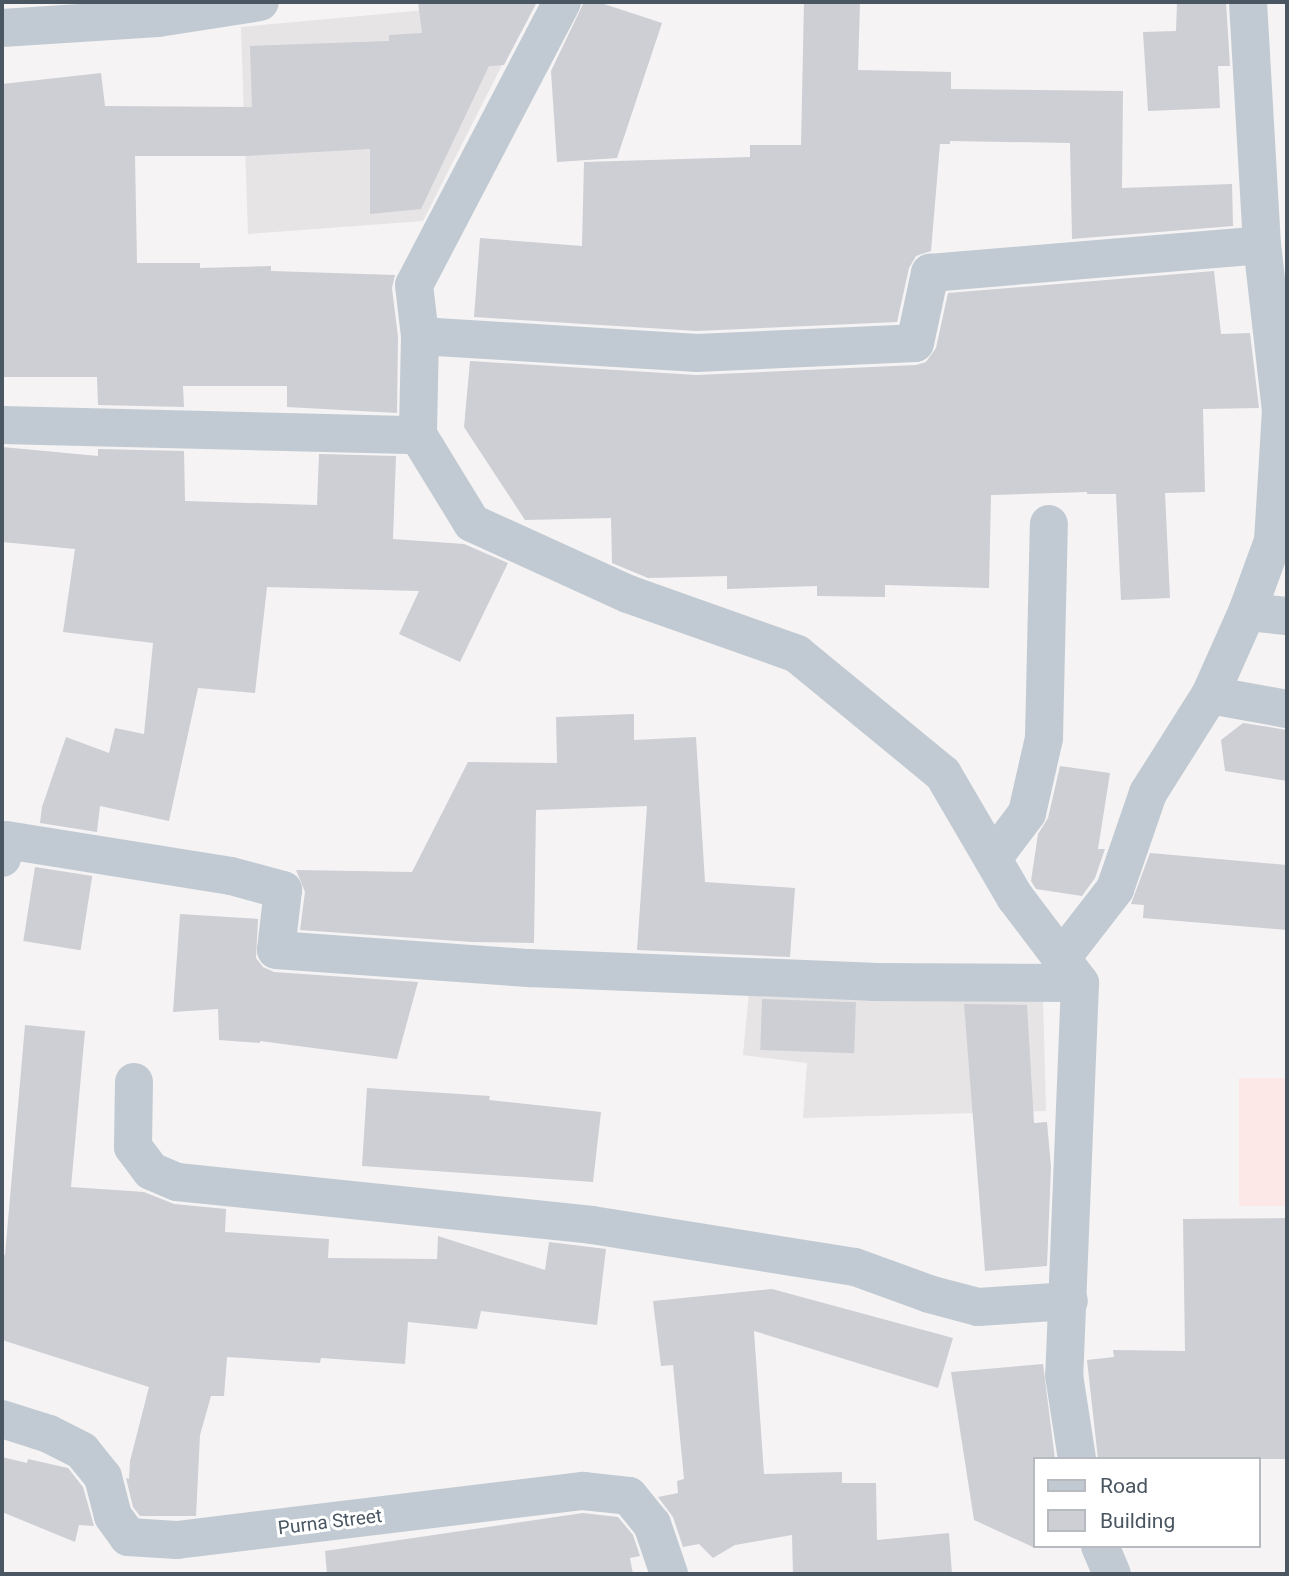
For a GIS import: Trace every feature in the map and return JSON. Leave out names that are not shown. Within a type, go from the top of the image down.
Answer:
[{"type":"street","points":[[2,28],[158,18],[260,2]]},
{"type":"street","points":[[562,2],[414,285],[420,336],[418,435],[472,523],[628,594],[797,654],[943,774],[1015,897],[1070,972]]},
{"type":"street","points":[[1077,1457],[1064,1375],[1069,1301],[1070,972],[1115,889],[1148,793],[1210,695],[1247,612],[1273,541],[1284,411],[1278,304],[1262,245],[1248,2]]},
{"type":"street","points":[[420,336],[697,353],[915,343],[930,272],[1262,245]]},
{"type":"street","points":[[2,425],[418,435]]},
{"type":"street","points":[[993,857],[1027,813],[1044,738],[1049,524]]},
{"type":"street","points":[[1247,612],[1287,616]]},
{"type":"street","points":[[1210,695],[1287,709]]},
{"type":"street","points":[[2,858],[6,840],[231,876],[283,890],[276,950],[528,968],[872,982],[1070,972]]},
{"type":"street","points":[[134,1082],[133,1147],[151,1171],[177,1182],[592,1225],[855,1267],[929,1294],[978,1307],[1069,1301]]},
{"type":"street","name":"Purna Street","points":[[2,1419],[49,1434],[82,1451],[103,1477],[113,1516],[128,1537],[177,1540],[583,1491],[629,1496],[652,1524],[669,1574]]},
{"type":"street","points":[[1101,1548],[1112,1574]]},
{"type":"shaded area","points":[[534,2],[423,221],[248,234],[241,27]]},
{"type":"shaded area","points":[[750,982],[1043,998],[1046,1111],[803,1118],[807,1063],[743,1055]]},
{"type":"shaded area","points":[[1239,1078],[1287,1078],[1287,1206],[1239,1206]]},
{"type":"building","points":[[418,2],[537,2],[504,65],[489,66],[421,209],[370,214],[370,149],[245,156],[135,156],[137,263],[200,263],[200,268],[271,266],[271,271],[395,275],[392,288],[398,337],[397,413],[287,407],[287,386],[183,386],[184,407],[98,405],[97,377],[2,377],[2,84],[101,73],[105,106],[252,107],[250,46],[389,41],[389,35],[422,33]]},
{"type":"building","points":[[584,2],[598,2],[662,23],[617,158],[557,162],[551,71]]},
{"type":"building","points":[[804,2],[860,2],[858,70],[951,72],[951,89],[1123,91],[1122,188],[1232,184],[1233,226],[1072,239],[1070,143],[950,141],[950,144],[940,144],[931,251],[916,256],[909,268],[897,322],[697,331],[474,317],[480,238],[582,246],[584,162],[750,157],[750,145],[801,145]]},
{"type":"building","points":[[1177,2],[1226,2],[1230,66],[1218,66],[1220,108],[1148,111],[1143,32],[1176,31]]},
{"type":"building","points":[[1214,271],[1221,334],[1250,333],[1259,408],[1203,409],[1205,492],[1165,493],[1170,598],[1121,600],[1116,494],[1087,492],[991,495],[989,588],[885,585],[885,597],[817,596],[817,586],[727,589],[727,576],[648,578],[612,563],[611,518],[525,520],[464,427],[470,361],[696,375],[916,365],[926,362],[936,348],[948,293]]},
{"type":"building","points":[[2,447],[98,456],[98,449],[184,451],[185,501],[317,505],[319,454],[396,456],[393,539],[464,544],[508,563],[460,662],[399,634],[419,591],[267,587],[255,693],[198,688],[169,821],[100,806],[97,832],[40,823],[42,807],[66,737],[109,753],[115,728],[144,734],[153,643],[63,632],[75,549],[2,542]]},
{"type":"building","points":[[634,714],[634,740],[696,737],[705,882],[795,888],[790,957],[637,950],[647,806],[536,810],[534,943],[472,942],[300,930],[305,892],[296,870],[412,872],[468,762],[557,763],[556,717]]},
{"type":"building","points":[[1243,723],[1287,730],[1287,781],[1225,771],[1221,740]]},
{"type":"building","points":[[1060,766],[1110,773],[1098,849],[1105,849],[1095,878],[1082,896],[1036,889],[1031,881],[1038,834],[1048,818]]},
{"type":"building","points":[[1150,853],[1287,865],[1287,930],[1143,918],[1144,905],[1131,904]]},
{"type":"building","points":[[35,867],[92,876],[81,950],[23,941]]},
{"type":"building","points":[[180,914],[258,919],[256,958],[263,967],[274,972],[418,982],[397,1059],[260,1041],[219,1040],[218,1009],[173,1012]]},
{"type":"building","points":[[762,999],[856,1002],[854,1053],[760,1050]]},
{"type":"building","points":[[964,1004],[1027,1005],[1034,1123],[1047,1122],[1051,1167],[1047,1266],[985,1271]]},
{"type":"building","points":[[25,1025],[85,1031],[71,1187],[144,1192],[174,1204],[226,1209],[225,1232],[329,1239],[328,1258],[437,1259],[438,1236],[545,1270],[549,1242],[606,1249],[597,1325],[481,1311],[477,1329],[408,1322],[405,1364],[321,1358],[320,1363],[227,1357],[224,1396],[211,1396],[200,1435],[196,1516],[140,1516],[133,1507],[126,1478],[129,1479],[130,1461],[149,1387],[2,1340],[2,1254],[5,1255]]},
{"type":"building","points":[[367,1088],[490,1096],[489,1100],[601,1112],[593,1182],[362,1166]]},
{"type":"building","points":[[1287,1218],[1287,1459],[1098,1457],[1087,1360],[1114,1357],[1113,1350],[1185,1351],[1183,1219]]},
{"type":"building","points":[[772,1289],[953,1338],[938,1388],[754,1331],[764,1474],[842,1472],[842,1483],[876,1483],[877,1540],[949,1533],[952,1574],[793,1574],[792,1535],[735,1545],[713,1558],[699,1544],[683,1547],[673,1517],[658,1497],[678,1493],[677,1481],[684,1479],[673,1365],[661,1366],[653,1301]]},
{"type":"building","points":[[1043,1364],[1055,1457],[1034,1457],[1034,1548],[974,1520],[951,1372]]},
{"type":"building","points":[[2,1457],[27,1463],[28,1459],[68,1468],[83,1487],[94,1526],[79,1525],[75,1542],[2,1512]]},
{"type":"building","points":[[583,1513],[618,1517],[633,1535],[640,1556],[630,1558],[633,1574],[327,1574],[325,1551]]}]
